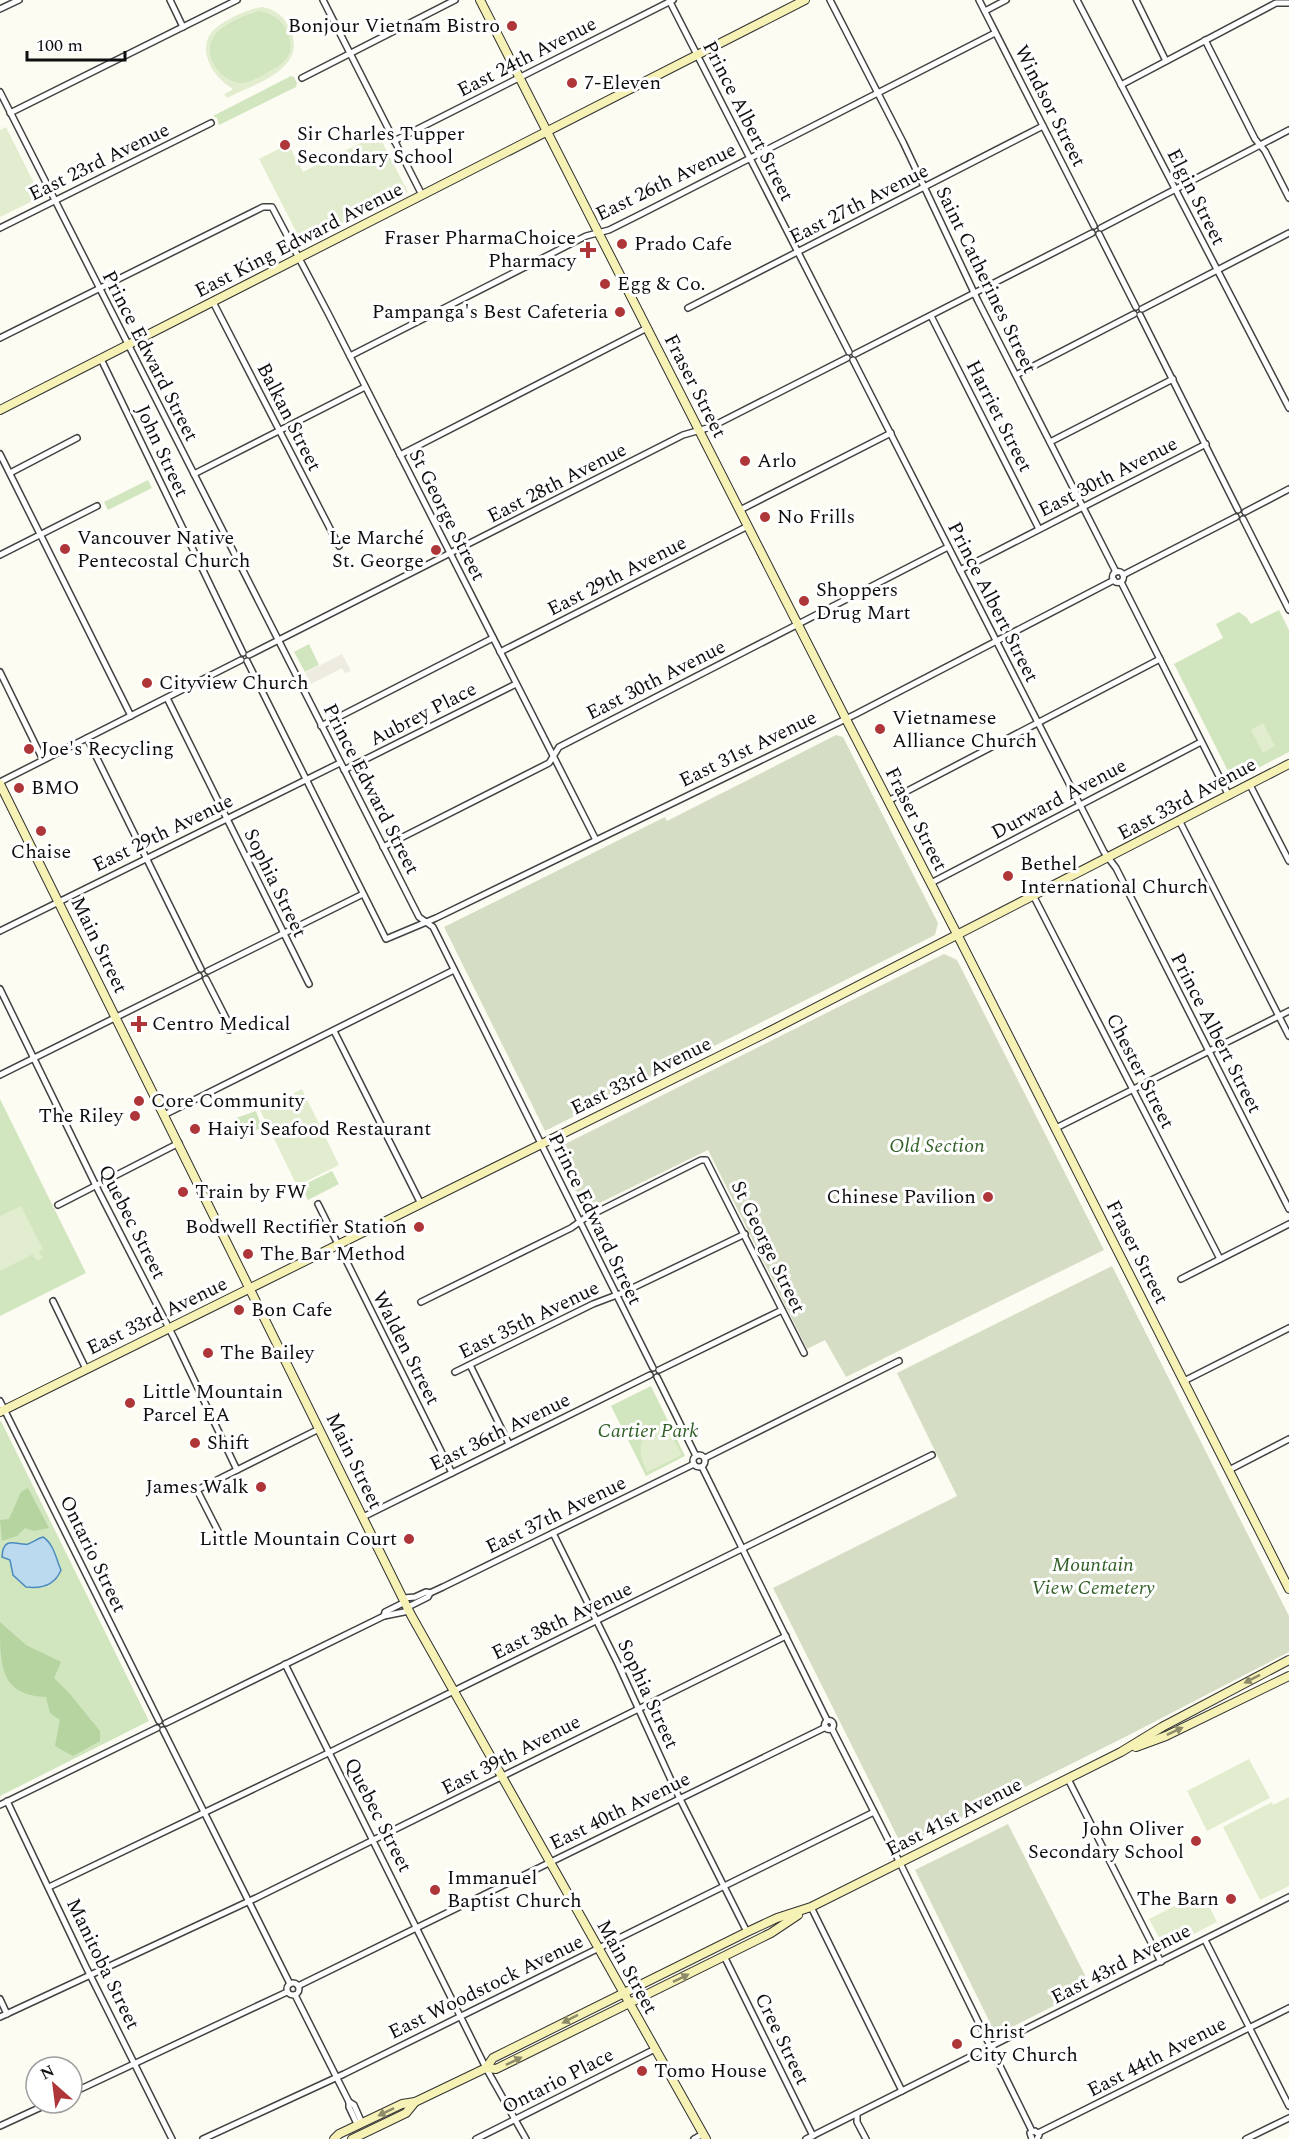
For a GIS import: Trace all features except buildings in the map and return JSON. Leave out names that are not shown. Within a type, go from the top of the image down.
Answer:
[{"type":"main road","name":"Fraser Street","points":[[480,0],[1056,1128],[1289,1590]]},
{"type":"main road","name":"East King Edward Avenue","points":[[1,406],[102,359],[805,0]]},
{"type":"main road","name":"East 33rd Avenue","points":[[2,1410],[958,936],[1289,764]]},
{"type":"main road","name":"Main Street","points":[[0,783],[406,1604],[622,1993],[705,2137]]},
{"type":"main road","name":"East 41st Avenue","points":[[486,2068],[496,2069],[782,1927],[803,1911],[1121,1752],[1170,1722],[1289,1660]]},
{"type":"main road","name":"East 41st Avenue","points":[[1121,1752],[1166,1736],[1289,1676]]},
{"type":"main road","name":"East 41st Avenue","points":[[334,2139],[339,2134],[402,2104],[415,2102],[486,2068],[493,2058],[747,1932],[777,1918],[803,1911]]},
{"type":"main road","name":"East 41st Avenue","points":[[352,2139],[366,2136],[406,2113],[415,2102]]},
{"type":"street","points":[[0,9],[19,0]]},
{"type":"street","points":[[170,0],[183,27]]},
{"type":"street","points":[[10,113],[237,0]]},
{"type":"street","points":[[323,0],[422,195]]},
{"type":"street","points":[[302,78],[455,0]]},
{"type":"street","name":"Saint Catherines Street","points":[[830,0],[903,142],[974,294],[1116,572]]},
{"type":"street","name":"Windsor Street","points":[[979,0],[1238,510]]},
{"type":"street","points":[[985,11],[1006,0]]},
{"type":"street","name":"Elgin Street","points":[[1077,0],[1289,408]]},
{"type":"street","points":[[1136,0],[1166,61]]},
{"type":"street","name":"East 24th Avenue","points":[[394,141],[671,1]]},
{"type":"street","name":"Prince Albert Street","points":[[671,1],[1038,723],[1114,865],[1289,1209]]},
{"type":"street","points":[[1121,85],[1276,3],[1286,2],[1289,10]]},
{"type":"street","name":"East 26th Avenue","points":[[350,356],[586,236],[612,228],[995,33]]},
{"type":"street","points":[[1205,40],[1255,139],[1289,198]]},
{"type":"street","name":"Prince Edward Street","points":[[0,92],[419,917],[434,927],[616,1295],[656,1369]]},
{"type":"street","name":"East 23rd Avenue","points":[[0,228],[211,123]]},
{"type":"street","name":"East 27th Avenue","points":[[687,308],[1043,126]]},
{"type":"street","name":"East 28th Avenue","points":[[0,783],[683,435],[709,428],[932,316],[1289,130]]},
{"type":"street","name":"St George Street","points":[[98,288],[263,207],[270,206],[274,210],[596,840]]},
{"type":"street","points":[[1016,375],[1289,233]]},
{"type":"street","points":[[0,338],[98,288]]},
{"type":"street","name":"Balkan Street","points":[[213,302],[339,546]]},
{"type":"street","name":"Harriet Street","points":[[932,316],[1039,529]]},
{"type":"street","points":[[400,455],[647,328]]},
{"type":"street","name":"John Street","points":[[102,359],[305,780],[382,934],[386,939],[391,939]]},
{"type":"street","points":[[1050,442],[1173,379]]},
{"type":"street","points":[[194,474],[365,387]]},
{"type":"street","points":[[740,510],[891,433]]},
{"type":"street","points":[[10,473],[77,438]]},
{"type":"street","name":"East 30th Avenue","points":[[960,570],[1206,444]]},
{"type":"street","points":[[0,454],[131,716]]},
{"type":"street","points":[[1228,796],[1121,582],[1123,575],[1244,515],[1289,489]]},
{"type":"street","points":[[0,555],[97,506]]},
{"type":"street","points":[[1236,517],[1238,510],[1244,515],[1289,610]]},
{"type":"street","name":"East 29th Avenue","points":[[500,652],[748,526]]},
{"type":"street","name":"East 30th Avenue","points":[[383,847],[549,763],[558,748],[948,547]]},
{"type":"street","points":[[1121,582],[1114,580],[1113,575],[1119,572],[1123,575]]},
{"type":"street","name":"East 31st Avenue","points":[[391,939],[846,718],[1114,580]]},
{"type":"street","points":[[321,726],[493,638]]},
{"type":"street","points":[[888,801],[1160,659]]},
{"type":"street","points":[[0,672],[43,760]]},
{"type":"street","name":"Aubrey Place","points":[[344,770],[516,684]]},
{"type":"street","name":"Sophia Street","points":[[167,698],[309,984]]},
{"type":"street","points":[[0,1075],[199,976],[201,969],[87,738]]},
{"type":"street","name":"Durward Avenue","points":[[931,883],[1201,742]]},
{"type":"street","name":"East 29th Avenue","points":[[0,931],[340,763]]},
{"type":"street","points":[[1250,785],[1289,861]]},
{"type":"street","points":[[1180,822],[1289,1036]]},
{"type":"street","points":[[201,969],[208,971],[363,894]]},
{"type":"street","name":"Chester Street","points":[[1034,897],[1220,1259]]},
{"type":"street","points":[[165,1115],[454,970]]},
{"type":"street","points":[[206,979],[209,975],[208,971]]},
{"type":"street","points":[[199,976],[206,979],[229,1030]]},
{"type":"street","name":"Quebec Street","points":[[0,989],[237,1470]]},
{"type":"street","points":[[1056,1128],[1289,1011]]},
{"type":"street","points":[[334,1031],[421,1204]]},
{"type":"street","points":[[58,1205],[178,1143]]},
{"type":"street","name":"St George Street","points":[[579,1221],[701,1160],[706,1160],[804,1353]]},
{"type":"street","name":"Walden Street","points":[[318,1204],[452,1473]]},
{"type":"street","points":[[421,1302],[572,1227],[579,1221]]},
{"type":"street","points":[[1181,1278],[1289,1224]]},
{"type":"street","name":"East 35th Avenue","points":[[455,1372],[592,1304],[616,1295],[745,1234]]},
{"type":"street","points":[[54,1301],[86,1369]]},
{"type":"street","points":[[657,1377],[650,1374],[656,1369],[782,1310]]},
{"type":"street","points":[[1184,1382],[1289,1329]]},
{"type":"street","points":[[705,1458],[899,1361]]},
{"type":"street","points":[[470,1365],[510,1444]]},
{"type":"street","points":[[656,1369],[657,1377],[696,1456],[694,1464],[702,1467]]},
{"type":"street","name":"East 36th Avenue","points":[[363,1517],[650,1374]]},
{"type":"street","name":"Ontario Street","points":[[0,1401],[2,1410],[159,1721]]},
{"type":"street","points":[[219,1533],[197,1490],[319,1429]]},
{"type":"street","points":[[1229,1470],[1289,1439]]},
{"type":"street","points":[[696,1456],[700,1455],[705,1458]]},
{"type":"street","name":"East 38th Avenue","points":[[49,1887],[205,1813],[932,1455]]},
{"type":"street","points":[[702,1467],[705,1464],[705,1458]]},
{"type":"street","name":"East 37th Avenue","points":[[384,1616],[385,1612],[428,1597],[430,1593],[694,1464]]},
{"type":"street","points":[[702,1467],[828,1725],[900,1863],[1033,2136]]},
{"type":"street","name":"Sophia Street","points":[[553,1533],[747,1932]]},
{"type":"street","name":"East 37th Avenue","points":[[166,1723],[406,1604]]},
{"type":"street","name":"East 39th Avenue","points":[[0,2017],[249,1901],[786,1636]]},
{"type":"street","name":"Quebec Street","points":[[285,1664],[486,2068],[526,2139]]},
{"type":"street","points":[[157,1728],[159,1721],[163,1720],[166,1723],[163,1730]]},
{"type":"street","name":"East 40th Avenue","points":[[298,1986],[828,1725]]},
{"type":"street","points":[[0,1805],[157,1728],[163,1730],[290,1984]]},
{"type":"street","points":[[1068,1779],[1161,1962]]},
{"type":"street","name":"Manitoba Street","points":[[7,1801],[172,2139]]},
{"type":"street","name":"East Woodstock Avenue","points":[[203,2139],[337,2078],[874,1812]]},
{"type":"street","name":"East 43rd Avenue","points":[[806,2139],[1289,1897]]},
{"type":"street","points":[[811,1907],[902,2091]]},
{"type":"street","points":[[1204,1940],[1289,2106]]},
{"type":"street","name":"Cree Street","points":[[724,1956],[813,2136]]},
{"type":"street","points":[[290,1984],[298,1986],[295,1995]]},
{"type":"street","points":[[287,1992],[290,1984]]},
{"type":"street","points":[[84,2087],[287,1992]]},
{"type":"street","points":[[287,1992],[295,1995]]},
{"type":"street","points":[[295,1995],[349,2102],[349,2108],[360,2124]]},
{"type":"street","points":[[0,1999],[7,2014]]},
{"type":"street","name":"East 44th Avenue","points":[[1033,2136],[1289,2008]]},
{"type":"street","name":"Ontario Place","points":[[476,2139],[655,2049]]},
{"type":"street","points":[[857,2114],[857,2122],[866,2139]]},
{"type":"street","points":[[0,2127],[25,2115]]},
{"type":"street","points":[[1246,2139],[1289,2118]]},
{"type":"street","points":[[694,2139],[705,2137]]},
{"type":"green space","points":[[256,8],[271,9],[285,20],[294,43],[292,55],[286,65],[264,81],[227,98],[224,94],[232,88],[215,73],[208,59],[206,44],[209,36],[218,26]],"holes":[[[258,11],[276,17],[288,31],[291,44],[289,56],[281,65],[252,81],[237,83],[223,76],[217,70],[210,55],[210,47],[215,34],[232,21],[245,15]]]},
{"type":"green space","points":[[258,11],[276,17],[288,31],[291,44],[289,56],[281,65],[264,75],[252,81],[237,83],[223,76],[213,63],[210,55],[212,39],[226,25]]},
{"type":"green space","points":[[291,76],[297,83],[296,87],[219,125],[217,118],[213,116]]},
{"type":"green space","points":[[6,127],[41,197],[0,217],[0,130]]},
{"type":"green space","points":[[378,134],[408,192],[303,245],[259,159],[288,144],[303,172]]},
{"type":"green space","points":[[148,480],[152,488],[108,510],[104,502]]},
{"type":"green space","points":[[1279,610],[1289,630],[1289,752],[1233,781],[1174,664],[1223,638],[1216,624],[1239,612],[1251,624]]},
{"type":"green space","points":[[309,644],[319,665],[305,672],[294,652]]},
{"type":"green space","points":[[1263,723],[1275,746],[1263,753],[1251,730]]},
{"type":"green space","points":[[836,735],[843,737],[938,923],[935,935],[545,1131],[444,927],[665,817],[667,821]]},
{"type":"green space","name":"Old Section","points":[[944,954],[957,960],[1104,1250],[846,1377],[825,1340],[807,1349],[708,1150],[585,1210],[555,1149]]},
{"type":"green space","points":[[302,1089],[339,1165],[297,1186],[260,1110]]},
{"type":"green space","points":[[0,1099],[86,1273],[0,1316]]},
{"type":"green space","points":[[256,1111],[262,1128],[257,1130],[249,1132],[242,1130],[233,1119]]},
{"type":"green space","points":[[332,1171],[339,1184],[308,1200],[301,1186]]},
{"type":"green space","points":[[21,1206],[43,1249],[38,1252],[43,1257],[38,1261],[33,1256],[35,1253],[0,1271],[0,1216]]},
{"type":"green space","name":"Mountain View Cemetery","points":[[1112,1266],[1289,1616],[1289,1652],[903,1848],[773,1588],[957,1496],[897,1373]]},
{"type":"green space","name":"Cartier Park","points":[[651,1386],[685,1456],[646,1476],[611,1406]]},
{"type":"green space","points":[[0,1422],[149,1721],[0,1796]]},
{"type":"green space","points":[[664,1422],[681,1453],[680,1456],[647,1472],[641,1455],[642,1442],[649,1432]]},
{"type":"green space","points":[[28,1488],[49,1528],[34,1531],[25,1528],[17,1536],[2,1541],[0,1520],[9,1519],[21,1492]]},
{"type":"green space","points":[[0,1622],[26,1645],[61,1662],[54,1678],[100,1731],[100,1741],[73,1756],[55,1746],[60,1720],[50,1713],[46,1697],[19,1691],[6,1675],[2,1665]]},
{"type":"green space","points":[[1249,1759],[1270,1798],[1207,1831],[1187,1791]]},
{"type":"green space","points":[[1289,1797],[1289,1886],[1260,1900],[1223,1827],[1272,1802],[1273,1805]]},
{"type":"green space","points":[[1008,1824],[1091,1987],[996,2035],[915,1870]]},
{"type":"green space","points":[[1202,1892],[1217,1922],[1165,1949],[1149,1919]]},
{"type":"shaded area","points":[[342,654],[351,671],[345,673],[342,668],[311,684],[305,673]]},
{"type":"water","points":[[43,1537],[52,1548],[61,1570],[47,1585],[26,1587],[13,1575],[10,1560],[2,1557],[3,1550],[8,1543],[28,1544]]},
{"type":"place","name":"Bonjour Vietnam Bistro","points":[[512,26]]},
{"type":"place","name":"7-Eleven","points":[[572,83]]},
{"type":"place","name":"Sir Charles Tupper Secondary School","points":[[285,145]]},
{"type":"place","name":"Prado Cafe","points":[[622,244]]},
{"type":"place","name":"Fraser PharmaChoice Pharmacy","points":[[588,250]]},
{"type":"place","name":"Egg & Co.","points":[[605,284]]},
{"type":"place","name":"Pampanga's Best Cafeteria","points":[[620,312]]},
{"type":"place","name":"Arlo","points":[[745,461]]},
{"type":"place","name":"No Frills","points":[[765,517]]},
{"type":"place","name":"Vancouver Native Pentecostal Church","points":[[65,549]]},
{"type":"place","name":"Le Marché St. George","points":[[436,550]]},
{"type":"place","name":"Shoppers Drug Mart","points":[[804,601]]},
{"type":"place","name":"Cityview Church","points":[[147,683]]},
{"type":"place","name":"Vietnamese Alliance Church","points":[[880,729]]},
{"type":"place","name":"Joe's Recycling","points":[[29,749]]},
{"type":"place","name":"BMO","points":[[19,788]]},
{"type":"place","name":"Chaise","points":[[41,831]]},
{"type":"place","name":"Bethel International Church","points":[[1008,876]]},
{"type":"place","name":"Centro Medical","points":[[139,1024]]},
{"type":"place","name":"Core Community","points":[[139,1101]]},
{"type":"place","name":"The Riley","points":[[135,1116]]},
{"type":"place","name":"Haiyi Seafood Restaurant","points":[[195,1129]]},
{"type":"place","name":"Train by FW","points":[[183,1192]]},
{"type":"place","name":"Chinese Pavilion","points":[[988,1197]]},
{"type":"place","name":"Bodwell Rectifier Station","points":[[419,1227]]},
{"type":"place","name":"The Bar Method","points":[[248,1254]]},
{"type":"place","name":"Bon Cafe","points":[[239,1310]]},
{"type":"place","name":"The Bailey","points":[[208,1353]]},
{"type":"place","name":"Little Mountain Parcel EA","points":[[130,1403]]},
{"type":"place","name":"Shift","points":[[195,1443]]},
{"type":"place","name":"James Walk","points":[[261,1487]]},
{"type":"place","name":"Little Mountain Court","points":[[409,1539]]},
{"type":"place","name":"John Oliver Secondary School","points":[[1196,1841]]},
{"type":"place","name":"Immanuel Baptist Church","points":[[435,1890]]},
{"type":"place","name":"The Barn","points":[[1231,1899]]},
{"type":"place","name":"Christ City Church","points":[[957,2044]]},
{"type":"place","name":"Tomo House","points":[[642,2071]]}]
